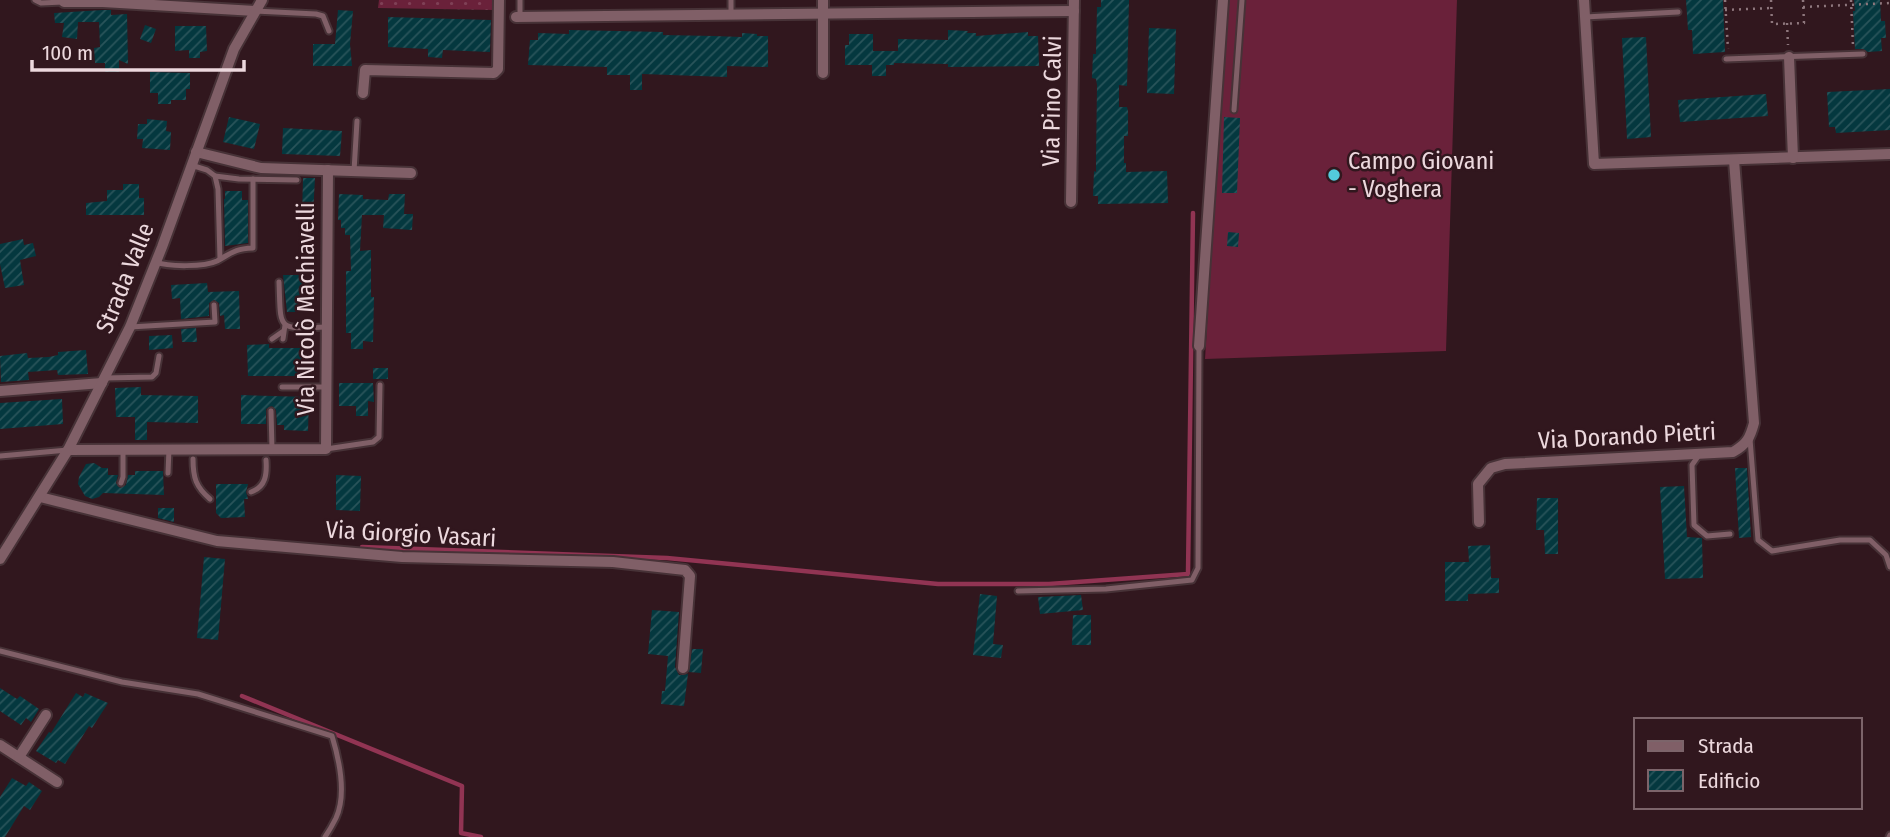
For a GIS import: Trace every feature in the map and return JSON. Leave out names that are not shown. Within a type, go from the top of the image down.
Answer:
[{"type":"street","name":"Strada Valle","points":[[0,559],[68,450],[130,327],[234,49],[262,0]]},
{"type":"street","points":[[363,93],[365,70],[494,73],[498,69],[499,0]]},
{"type":"street","points":[[823,0],[823,73]]},
{"type":"street","points":[[1199,346],[1223,0]]},
{"type":"street","points":[[1584,0],[1594,164],[1890,154]]},
{"type":"street","points":[[64,2],[150,2],[255,10]]},
{"type":"street","points":[[518,17],[823,14],[1074,5]]},
{"type":"street","name":"Via Pino Calvi","points":[[1072,202],[1074,5]]},
{"type":"street","points":[[1789,57],[1793,158]]},
{"type":"street","points":[[196,152],[261,168],[411,173]]},
{"type":"street","name":"Via Dorando Pietri","points":[[1479,522],[1478,484],[1482,475],[1491,468],[1504,464],[1733,452],[1749,439],[1754,423],[1734,160]]},
{"type":"street","name":"Via Nicolò Machiavelli","points":[[68,450],[169,449],[193,455],[268,455],[326,449],[328,170]]},
{"type":"street","points":[[0,391],[103,380]]},
{"type":"street","name":"Via Giorgio Vasari","points":[[40,497],[216,547],[612,562],[685,570],[690,576],[683,668]]},
{"type":"street","points":[[19,757],[46,715]]},
{"type":"street","points":[[0,745],[58,782]]},
{"type":"lane","points":[[35,0],[41,3],[64,2]]},
{"type":"lane","points":[[518,17],[520,0]]},
{"type":"lane","points":[[731,0],[731,15]]},
{"type":"lane","points":[[1234,110],[1242,0]]},
{"type":"lane","points":[[255,10],[316,14],[323,16],[329,31]]},
{"type":"lane","points":[[1585,17],[1678,12]]},
{"type":"lane","points":[[1727,59],[1863,54]]},
{"type":"lane","points":[[354,171],[357,121]]},
{"type":"lane","points":[[191,165],[207,170],[215,176],[297,180]]},
{"type":"lane","points":[[215,176],[218,189],[220,259]]},
{"type":"lane","points":[[156,262],[164,265],[203,264],[215,262],[234,250],[253,248],[253,179]]},
{"type":"lane","points":[[279,282],[280,317],[285,326],[326,327]]},
{"type":"lane","points":[[130,327],[215,321],[214,305]]},
{"type":"lane","points":[[272,339],[282,336],[285,326]]},
{"type":"lane","points":[[1018,591],[1106,589],[1192,580],[1198,568],[1199,346]]},
{"type":"lane","points":[[103,380],[152,377],[156,373],[159,356]]},
{"type":"lane","name":"Via Nicolò Machiavelli","points":[[326,449],[373,442],[379,437],[380,385]]},
{"type":"lane","points":[[282,387],[326,387]]},
{"type":"lane","points":[[251,492],[263,484],[271,411]]},
{"type":"lane","points":[[1749,439],[1758,540],[1772,551],[1840,540],[1870,540],[1886,555],[1890,566]]},
{"type":"lane","points":[[121,483],[124,449]]},
{"type":"lane","points":[[168,474],[169,449]]},
{"type":"lane","points":[[0,456],[68,450]]},
{"type":"lane","points":[[1701,453],[1692,465],[1693,525],[1707,536],[1730,534]]},
{"type":"lane","points":[[193,455],[196,484],[210,499]]},
{"type":"lane","points":[[259,467],[268,455]]},
{"type":"lane","points":[[0,651],[122,682],[198,694],[332,736],[338,756],[341,792],[338,816],[326,837]]},
{"type":"path","points":[[1725,0],[1727,59]]},
{"type":"path","points":[[1771,0],[1772,24],[1804,23],[1803,0]]},
{"type":"path","points":[[1851,0],[1854,55]]},
{"type":"path","points":[[1803,7],[1890,4]]},
{"type":"path","points":[[1725,10],[1771,8]]},
{"type":"path","points":[[1787,23],[1789,57]]},
{"type":"shaded area","points":[[379,0],[495,0],[495,10],[378,8]]},
{"type":"shaded area","name":"Campo Giovani - Voghera","points":[[1226,0],[1457,0],[1446,351],[1205,359]]},
{"type":"building","points":[[1101,0],[1129,0],[1127,86],[1119,85],[1119,107],[1127,107],[1128,111],[1128,136],[1124,136],[1126,172],[1167,171],[1168,203],[1098,204],[1098,196],[1093,196],[1094,171],[1096,172],[1097,85],[1096,79],[1092,78],[1093,54],[1096,54],[1097,7],[1101,7]]},
{"type":"building","points":[[1686,0],[1723,0],[1725,52],[1693,54]]},
{"type":"building","points":[[1854,0],[1880,0],[1881,21],[1885,21],[1886,38],[1881,38],[1882,51],[1855,49]]},
{"type":"building","points":[[111,10],[111,15],[127,14],[128,64],[119,60],[119,72],[105,72],[105,63],[95,63],[94,48],[100,47],[99,22],[78,22],[77,39],[62,37],[64,23],[55,23],[54,13]]},
{"type":"building","points":[[338,10],[353,11],[350,44],[352,66],[313,66],[313,44],[335,44]]},
{"type":"building","points":[[388,17],[491,20],[490,52],[443,50],[442,58],[428,57],[428,49],[388,47]]},
{"type":"building","points":[[145,25],[156,29],[151,43],[140,39]]},
{"type":"building","points":[[175,26],[206,26],[207,51],[200,52],[200,58],[189,58],[189,50],[175,51]]},
{"type":"building","points":[[1149,28],[1176,29],[1174,94],[1147,93]]},
{"type":"building","points":[[569,30],[742,37],[742,33],[768,36],[768,67],[727,66],[727,77],[642,74],[642,90],[630,90],[630,75],[607,75],[607,67],[528,65],[530,40],[538,40],[538,33],[569,34]]},
{"type":"building","points":[[948,30],[968,31],[967,33],[976,33],[976,36],[1028,32],[1028,36],[1038,36],[1039,66],[948,67],[948,64],[894,63],[886,65],[886,76],[872,76],[872,65],[845,65],[845,45],[849,45],[849,34],[873,34],[873,51],[898,51],[898,39],[948,40]]},
{"type":"building","points":[[1646,37],[1651,137],[1627,139],[1622,38]]},
{"type":"building","points":[[150,72],[190,73],[190,89],[186,89],[186,100],[171,100],[171,104],[158,104],[158,93],[150,93]]},
{"type":"building","points":[[1890,89],[1890,130],[1836,133],[1835,127],[1829,127],[1827,92]]},
{"type":"building","points":[[1766,94],[1768,116],[1680,122],[1678,100]]},
{"type":"building","points":[[229,117],[260,124],[254,149],[223,142]]},
{"type":"building","points":[[1224,117],[1240,118],[1237,193],[1222,193]]},
{"type":"building","points":[[147,119],[167,121],[166,131],[171,132],[170,150],[142,148],[143,139],[137,139],[138,124],[147,124]]},
{"type":"building","points":[[283,128],[342,131],[340,156],[282,154]]},
{"type":"building","points":[[303,178],[315,178],[313,215],[302,215]]},
{"type":"building","points":[[123,184],[139,184],[139,198],[144,198],[144,215],[86,215],[86,203],[107,201],[107,190],[123,190]]},
{"type":"building","points":[[225,191],[242,191],[242,200],[248,200],[248,243],[225,246]]},
{"type":"building","points":[[339,194],[388,200],[389,194],[405,194],[404,214],[413,214],[412,230],[383,228],[384,215],[362,215],[360,251],[371,250],[371,297],[374,297],[373,342],[363,341],[363,349],[351,349],[351,333],[346,333],[346,271],[351,271],[350,235],[345,235],[345,228],[341,228],[341,220],[338,220]]},
{"type":"building","points":[[1228,232],[1239,233],[1238,247],[1227,246]]},
{"type":"building","points":[[23,239],[24,245],[33,243],[36,256],[20,260],[24,285],[5,288],[0,264],[0,244]]},
{"type":"building","points":[[283,275],[305,275],[305,312],[287,312]]},
{"type":"building","points":[[207,283],[208,292],[239,291],[240,329],[225,329],[224,315],[220,316],[219,303],[214,300],[209,303],[209,316],[181,319],[180,298],[172,299],[171,285]]},
{"type":"building","points":[[196,328],[197,342],[182,342],[181,329]]},
{"type":"building","points":[[172,335],[173,348],[149,350],[149,336]]},
{"type":"building","points":[[269,344],[269,348],[304,348],[304,376],[248,376],[247,345]]},
{"type":"building","points":[[86,350],[88,374],[58,375],[57,370],[28,372],[29,380],[1,382],[0,356],[27,353],[28,358],[49,357],[58,355],[58,352]]},
{"type":"building","points":[[373,368],[388,368],[388,379],[373,379]]},
{"type":"building","points":[[339,383],[373,383],[374,402],[368,401],[368,416],[356,416],[356,406],[339,406]]},
{"type":"building","points":[[141,387],[141,395],[198,396],[198,423],[147,422],[147,440],[135,440],[135,417],[116,417],[115,388]]},
{"type":"building","points":[[241,395],[309,397],[308,431],[284,430],[284,425],[277,425],[276,410],[272,406],[266,409],[266,424],[241,424]]},
{"type":"building","points":[[62,399],[63,424],[0,429],[0,403]]},
{"type":"building","points":[[94,463],[108,468],[108,475],[118,475],[116,483],[120,488],[126,485],[128,475],[135,475],[135,471],[163,471],[164,495],[103,493],[92,499],[85,496],[78,484],[79,477],[86,464]]},
{"type":"building","points":[[1735,468],[1747,468],[1751,537],[1739,538]]},
{"type":"building","points":[[336,475],[361,476],[360,511],[336,510]]},
{"type":"building","points":[[216,484],[248,484],[248,499],[244,499],[245,517],[221,518],[216,513]]},
{"type":"building","points":[[1684,486],[1687,537],[1702,538],[1703,578],[1665,579],[1660,487]]},
{"type":"building","points":[[1537,498],[1558,498],[1558,554],[1545,554],[1544,530],[1536,530]]},
{"type":"building","points":[[158,508],[174,508],[174,522],[158,518]]},
{"type":"building","points":[[1490,545],[1491,578],[1499,578],[1499,593],[1468,594],[1468,601],[1445,601],[1445,562],[1469,562],[1468,546]]},
{"type":"building","points":[[204,557],[225,559],[218,640],[197,638]]},
{"type":"building","points":[[980,594],[997,596],[993,644],[1003,645],[1001,658],[973,655]]},
{"type":"building","points":[[1081,595],[1083,610],[1040,614],[1038,597]]},
{"type":"building","points":[[652,610],[679,612],[675,667],[679,675],[688,674],[684,706],[661,704],[668,656],[648,654]]},
{"type":"building","points":[[1073,615],[1091,615],[1091,645],[1072,645]]},
{"type":"building","points":[[692,649],[703,649],[701,673],[689,672]]},
{"type":"building","points":[[0,688],[17,699],[20,696],[39,709],[31,722],[26,718],[21,725],[0,711]]},
{"type":"building","points":[[76,693],[83,697],[85,693],[108,703],[92,728],[89,726],[65,764],[58,760],[56,763],[36,751],[49,732],[51,733]]},
{"type":"building","points":[[12,778],[26,786],[29,782],[42,791],[30,810],[24,806],[5,837],[0,837],[0,797]]},
{"type":"waterway","points":[[362,547],[667,558],[938,584],[1049,584],[1188,574],[1193,213]]},
{"type":"waterway","points":[[242,696],[462,786],[461,833],[481,837]]},
{"type":"place","name":"Campo Giovani - Voghera","points":[[1334,175]]}]
